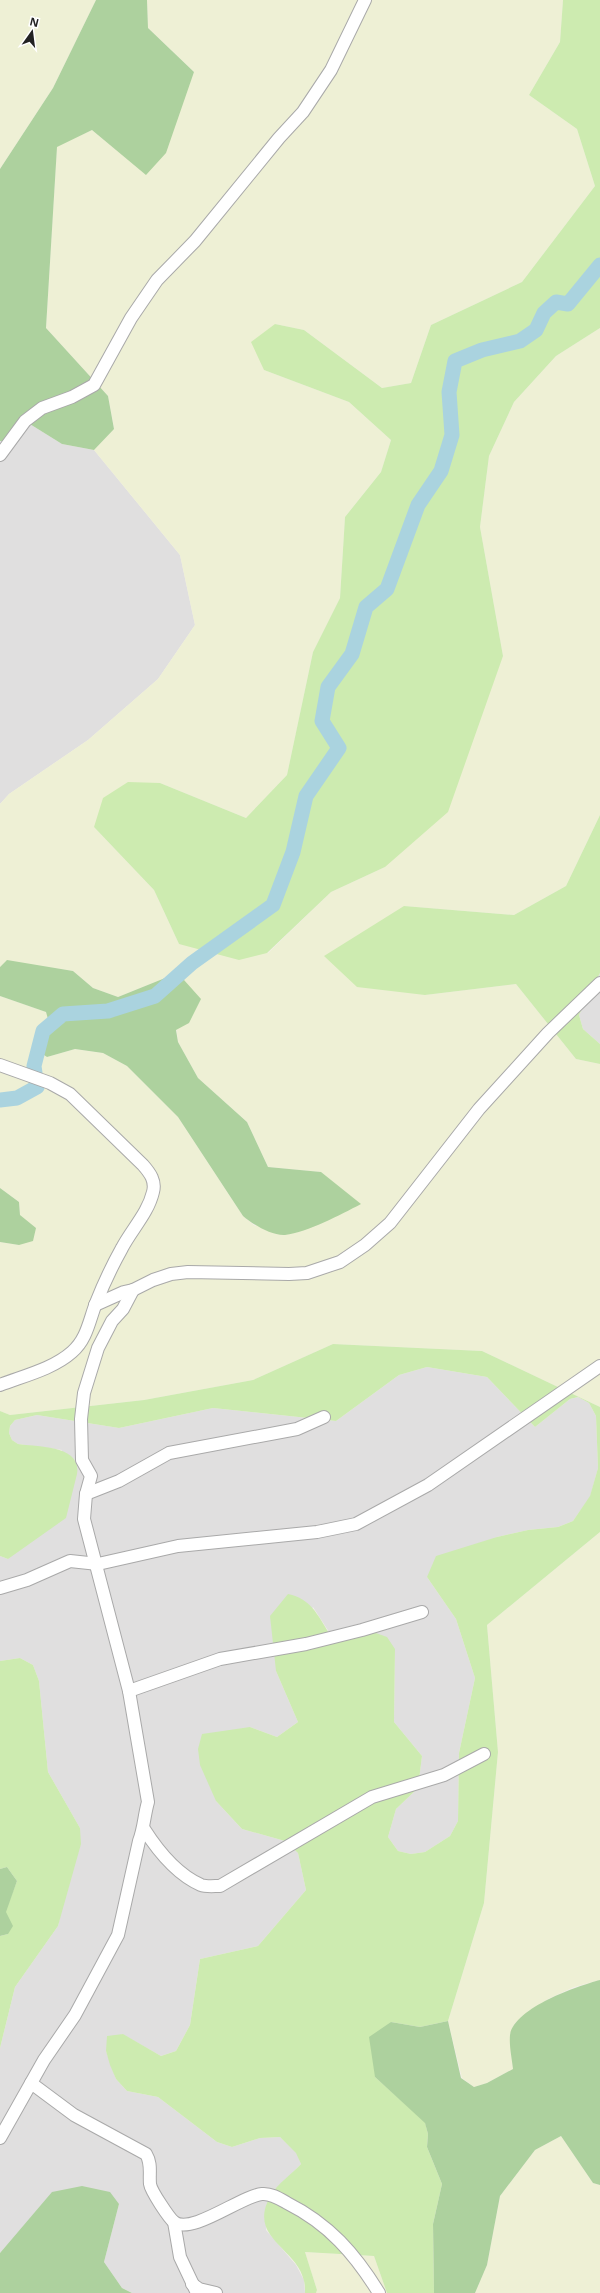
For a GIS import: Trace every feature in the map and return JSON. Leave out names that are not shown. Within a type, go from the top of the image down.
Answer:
[{"type":"street","points":[[0,455],[25,421],[42,408],[72,398],[94,385],[131,318],[157,280],[203,231],[279,138],[303,112],[331,70],[365,0]]},
{"type":"street","points":[[95,1305],[124,1292],[133,1290],[153,1280],[183,1273],[307,1272],[340,1262],[354,1253],[390,1223],[479,1109],[548,1033],[600,983]]},
{"type":"street","points":[[0,1064],[50,1083],[70,1094],[116,1137],[151,1174],[154,1191],[149,1206],[122,1247],[95,1305],[86,1333],[73,1351],[60,1362],[0,1385]]},
{"type":"street","points":[[133,1290],[123,1309],[112,1321],[98,1348],[84,1393],[81,1419],[82,1460],[91,1476],[86,1494],[84,1519],[98,1564],[129,1691],[148,1802],[142,1820],[144,1829],[159,1853],[202,1886],[220,1886],[372,1797],[444,1775],[484,1754]]},
{"type":"street","points":[[0,1588],[27,1580],[70,1561],[98,1564],[178,1546],[317,1532],[356,1524],[428,1485],[600,1366]]},
{"type":"street","points":[[86,1494],[119,1481],[169,1452],[297,1429],[324,1417]]},
{"type":"street","points":[[129,1691],[220,1659],[306,1644],[362,1630],[422,1612]]},
{"type":"street","points":[[0,2138],[47,2055],[75,2015],[118,1935],[139,1841],[144,1829]]},
{"type":"street","points":[[31,2083],[74,2115],[146,2154],[150,2163],[152,2190],[174,2222],[180,2257],[194,2288],[216,2293]]},
{"type":"street","points":[[174,2222],[181,2224],[195,2223],[246,2199],[262,2194],[271,2195],[301,2210],[335,2235],[363,2268],[379,2293]]},
{"type":"shaded area","points":[[25,421],[62,444],[94,450],[180,555],[195,625],[158,679],[88,740],[9,794],[0,804],[0,441],[10,441]]},
{"type":"shaded area","points":[[600,973],[600,1044],[583,1029],[579,1015]]},
{"type":"shaded area","points":[[427,1367],[487,1377],[535,1427],[570,1399],[578,1397],[589,1403],[596,1416],[598,1468],[590,1497],[573,1521],[558,1527],[528,1530],[497,1537],[427,1577],[456,1619],[475,1678],[459,1753],[458,1821],[450,1836],[425,1852],[411,1854],[398,1851],[388,1837],[396,1809],[418,1788],[422,1756],[394,1722],[395,1649],[329,1632],[313,1607],[276,1671],[298,1722],[277,1737],[250,1727],[216,1801],[242,1829],[285,1841],[298,1853],[306,1890],[258,1946],[200,1959],[190,2025],[176,2051],[161,2056],[122,2034],[106,2051],[116,2079],[127,2091],[158,2097],[217,2142],[232,2147],[260,2138],[280,2137],[297,2153],[301,2164],[271,2195],[266,2230],[296,2265],[304,2280],[305,2293],[132,2293],[122,2288],[104,2262],[119,2204],[52,2193],[0,2253],[0,2048],[15,1987],[58,1926],[80,1828],[48,1772],[39,1681],[33,1665],[20,1658],[0,1661],[0,1556],[8,1559],[62,1450],[18,1444],[12,1440],[9,1433],[10,1426],[15,1420],[37,1415],[119,1428],[213,1408],[336,1421],[399,1375]]},
{"type":"green space","points":[[0,0],[96,0],[53,88],[0,169]]},
{"type":"green space","points":[[96,0],[147,0],[148,28],[194,72],[166,153],[146,175],[92,130],[57,147],[46,328],[108,396],[114,429],[94,450],[62,444],[25,421],[10,441],[0,441],[0,169],[53,88]]},
{"type":"green space","points":[[147,0],[563,0],[560,42],[529,95],[577,129],[595,186],[522,282],[431,325],[411,383],[382,388],[304,330],[275,324],[264,370],[349,402],[391,440],[381,472],[345,517],[340,598],[313,652],[287,775],[246,818],[160,783],[94,827],[154,890],[179,944],[268,953],[331,892],[385,867],[503,656],[480,527],[489,456],[514,402],[556,356],[600,328],[600,815],[566,886],[514,915],[404,906],[425,995],[516,984],[576,1059],[600,1064],[600,1407],[482,1351],[333,1344],[253,1380],[144,1400],[10,1415],[0,1411],[0,1242],[19,1245],[20,1215],[19,1202],[0,1188],[0,996],[46,1012],[51,1026],[35,1049],[47,1057],[75,1049],[103,1053],[127,1066],[178,1117],[243,1216],[255,1226],[321,1172],[268,1167],[247,1122],[198,1078],[178,1042],[170,976],[118,997],[93,988],[73,971],[7,961],[0,967],[0,804],[9,794],[88,740],[158,679],[195,625],[180,555],[94,450],[114,428],[108,396],[46,328],[57,146],[92,130],[146,174],[194,72],[148,28]]},
{"type":"green space","points":[[563,0],[600,0],[600,328],[556,356],[514,402],[489,456],[480,527],[503,656],[448,812],[385,867],[331,892],[267,953],[239,960],[179,944],[154,890],[94,827],[103,798],[128,782],[160,783],[246,818],[287,775],[313,652],[340,598],[345,517],[381,472],[391,440],[349,402],[264,370],[251,342],[275,324],[304,330],[382,388],[411,383],[431,325],[522,282],[595,186],[577,129],[529,95],[560,42]]},
{"type":"green space","points":[[600,815],[600,973],[579,1015],[583,1029],[600,1044],[600,1064],[576,1059],[516,984],[425,995],[357,987],[324,956],[404,906],[514,915],[566,886]]},
{"type":"green space","points":[[7,960],[73,971],[93,988],[118,997],[170,976],[184,980],[201,999],[189,1023],[176,1030],[178,1042],[198,1078],[247,1122],[268,1167],[321,1172],[361,1204],[314,1227],[285,1235],[268,1232],[243,1216],[178,1117],[127,1066],[103,1053],[75,1049],[47,1057],[35,1049],[50,1026],[46,1012],[0,996],[0,967]]},
{"type":"green space","points":[[0,1188],[19,1202],[20,1215],[36,1228],[33,1241],[19,1245],[0,1242]]},
{"type":"green space","points":[[333,1344],[482,1351],[600,1407],[600,1532],[487,1625],[498,1752],[484,1903],[448,2021],[420,2027],[391,2022],[375,2077],[425,2122],[428,2134],[427,2147],[442,2184],[433,2224],[434,2293],[387,2293],[374,2256],[305,2252],[317,2290],[316,2293],[305,2293],[304,2282],[300,2269],[269,2232],[265,2222],[265,2210],[271,2195],[277,2187],[301,2164],[296,2153],[280,2137],[260,2138],[232,2147],[217,2142],[158,2097],[127,2091],[116,2079],[110,2065],[106,2051],[107,2036],[123,2034],[161,2056],[176,2051],[190,2025],[200,1959],[258,1946],[306,1890],[298,1853],[285,1841],[242,1829],[216,1801],[200,1765],[198,1749],[202,1734],[250,1727],[277,1737],[298,1722],[276,1671],[270,1616],[288,1594],[296,1596],[313,1608],[329,1633],[373,1632],[387,1637],[395,1649],[394,1722],[422,1756],[418,1788],[396,1809],[388,1837],[398,1851],[411,1854],[425,1852],[450,1836],[458,1821],[459,1753],[475,1678],[456,1619],[427,1577],[436,1556],[497,1537],[528,1530],[558,1527],[573,1521],[590,1496],[598,1468],[596,1416],[589,1403],[578,1397],[570,1399],[535,1427],[487,1377],[427,1367],[399,1375],[336,1421],[213,1408],[119,1428],[37,1415],[15,1420],[10,1426],[9,1433],[12,1440],[18,1444],[47,1447],[66,1453],[73,1458],[77,1465],[77,1474],[66,1518],[8,1559],[0,1556],[0,1411],[10,1415],[144,1400],[253,1380]]},
{"type":"green space","points":[[600,1532],[600,1980],[574,1987],[548,1999],[515,2023],[510,2035],[513,2069],[487,2083],[474,2087],[462,2078],[448,2021],[484,1903],[498,1752],[487,1625]]},
{"type":"green space","points":[[20,1658],[33,1665],[39,1681],[48,1772],[80,1828],[81,1844],[58,1926],[15,1987],[0,2048],[0,1936],[8,1934],[5,1912],[17,1881],[7,1867],[0,1869],[0,1661]]},
{"type":"green space","points":[[7,1867],[17,1881],[6,1912],[13,1926],[8,1934],[0,1936],[0,1869]]},
{"type":"green space","points":[[600,1980],[600,2185],[593,2183],[561,2136],[535,2150],[500,2196],[487,2265],[475,2293],[434,2293],[433,2224],[442,2184],[427,2147],[428,2134],[425,2123],[375,2077],[369,2037],[391,2022],[420,2027],[448,2021],[461,2078],[474,2087],[487,2083],[513,2069],[510,2035],[514,2025],[523,2016],[534,2007],[562,1993]]},
{"type":"green space","points":[[561,2136],[593,2183],[600,2185],[600,2293],[475,2293],[487,2265],[500,2196],[535,2150]]},
{"type":"green space","points":[[82,2186],[110,2192],[119,2204],[104,2262],[122,2288],[132,2293],[0,2293],[0,2253],[52,2192]]},
{"type":"green space","points":[[305,2252],[374,2256],[387,2293],[316,2293],[317,2290]]},
{"type":"waterway","points":[[0,1100],[17,1098],[37,1087],[34,1066],[43,1031],[63,1014],[108,1011],[155,996],[192,963],[273,905],[293,852],[306,796],[339,748],[322,721],[328,687],[352,654],[366,607],[387,589],[418,505],[441,471],[452,435],[449,392],[455,361],[482,350],[520,341],[536,330],[544,313],[556,302],[568,304],[600,265]]}]
